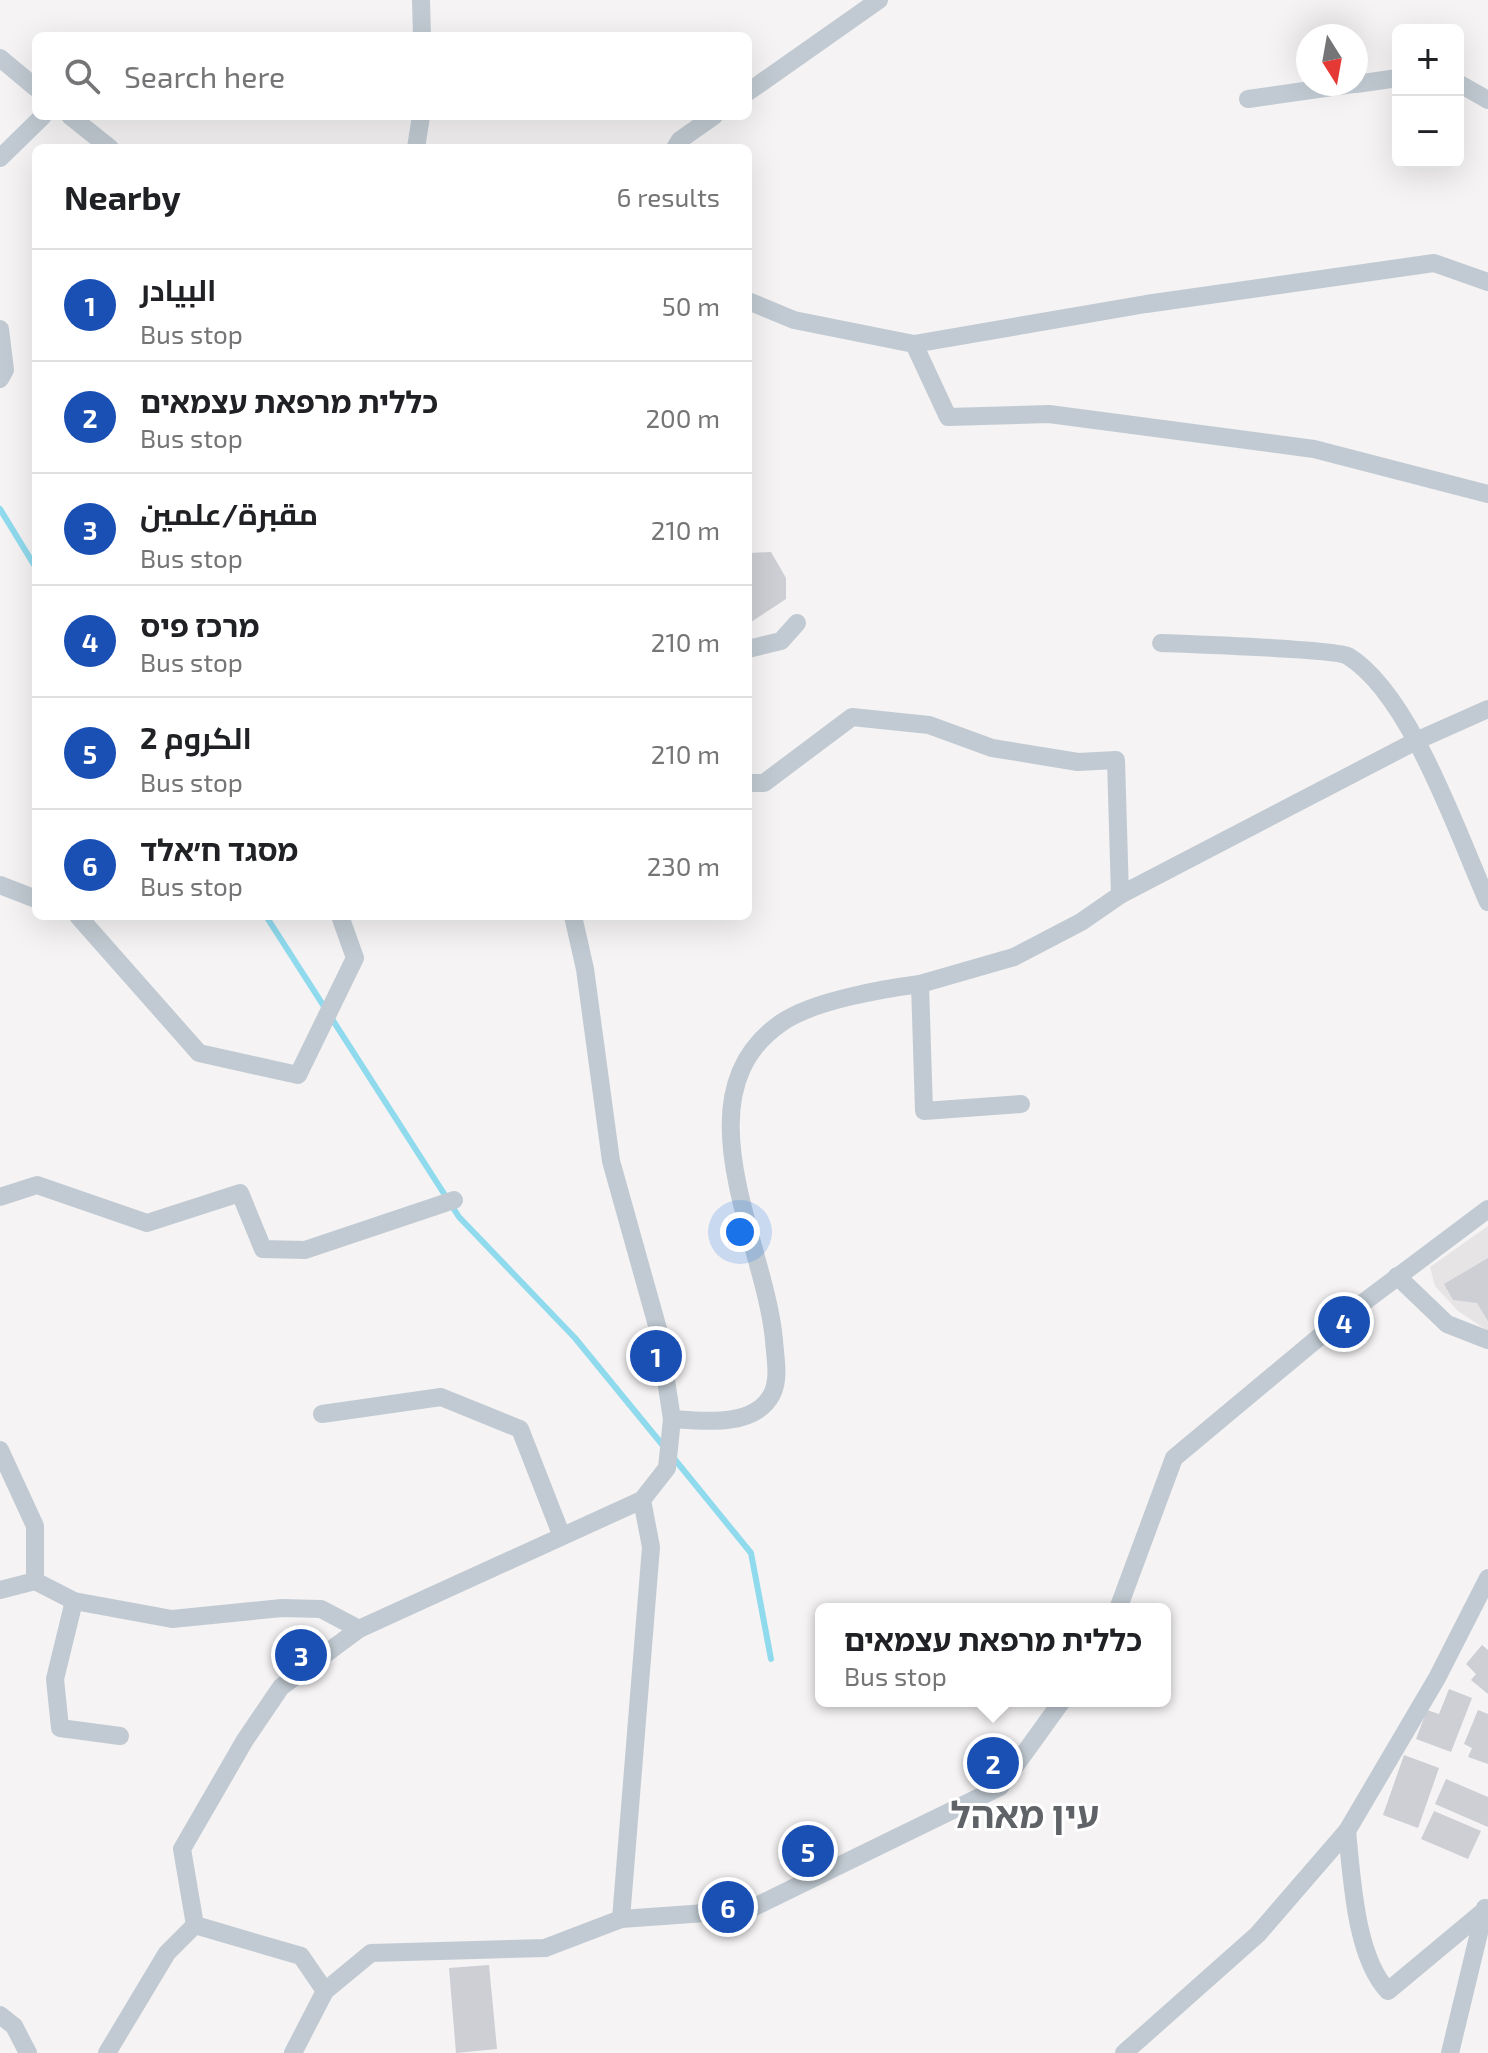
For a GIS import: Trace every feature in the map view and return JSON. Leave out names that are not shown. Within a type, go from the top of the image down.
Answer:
[{"type":"street","points":[[421,0],[422,32]]},
{"type":"street","points":[[752,89],[858,6],[879,0]]},
{"type":"street","points":[[0,58],[32,85]]},
{"type":"street","points":[[1368,82],[1392,79]]},
{"type":"street","points":[[1464,86],[1488,100]]},
{"type":"street","points":[[1248,99],[1296,92]]},
{"type":"street","points":[[0,158],[39,120]]},
{"type":"street","points":[[75,120],[105,144]]},
{"type":"street","points":[[417,144],[420,120]]},
{"type":"street","points":[[678,144],[708,120]]},
{"type":"street","points":[[752,303],[794,320],[914,344],[1146,304],[1434,263],[1488,282]]},
{"type":"street","points":[[0,329],[5,370],[0,379]]},
{"type":"street","points":[[914,344],[948,417],[1049,414],[1314,449],[1488,494]]},
{"type":"street","points":[[752,648],[781,641],[797,623]]},
{"type":"street","points":[[1161,643],[1346,654],[1381,687],[1416,741],[1488,902]]},
{"type":"street","points":[[672,1419],[707,1422],[748,1414],[772,1395],[777,1373],[772,1326],[736,1174],[729,1104],[737,1075],[751,1051],[782,1022],[861,992],[920,984],[1014,957],[1081,922],[1120,895],[1416,741],[1488,709]]},
{"type":"street","points":[[752,783],[764,783],[852,717],[929,725],[992,748],[1078,762],[1116,760],[1120,895]]},
{"type":"street","points":[[0,885],[32,897]]},
{"type":"street","points":[[82,920],[199,1053],[298,1075],[355,958],[341,920]]},
{"type":"street","points":[[195,1925],[182,1849],[245,1740],[281,1687],[359,1629],[561,1534],[642,1500],[667,1468],[672,1419],[658,1329],[611,1161],[587,984],[574,920]]},
{"type":"street","points":[[920,984],[924,1111],[1021,1104]]},
{"type":"street","points":[[0,1197],[37,1185],[147,1223],[240,1193],[263,1249],[305,1250],[454,1200]]},
{"type":"street","points":[[1120,1603],[1174,1458],[1397,1276],[1488,1209]]},
{"type":"street","points":[[1397,1276],[1447,1324],[1488,1340]]},
{"type":"street","points":[[322,1414],[441,1397],[520,1429],[561,1534]]},
{"type":"street","points":[[0,1450],[35,1526],[35,1581]]},
{"type":"street","points":[[621,1919],[651,1547],[642,1500]]},
{"type":"street","points":[[1124,2053],[1258,1934],[1347,1831],[1437,1678],[1488,1578]]},
{"type":"street","points":[[0,1590],[35,1581],[74,1601],[172,1619],[282,1608],[321,1609],[359,1629]]},
{"type":"street","points":[[74,1601],[55,1679],[60,1728],[120,1736]]},
{"type":"street","points":[[293,2053],[325,1991],[371,1953],[545,1948],[621,1919],[748,1910],[1000,1787],[1058,1707]]},
{"type":"street","points":[[1347,1831],[1354,1900],[1376,1978],[1388,1991],[1486,1907]]},
{"type":"street","points":[[1450,2053],[1486,1907]]},
{"type":"street","points":[[195,1925],[301,1956],[325,1991]]},
{"type":"street","points":[[107,2053],[167,1953],[195,1925]]},
{"type":"street","points":[[0,2015],[14,2026],[28,2053]]},
{"type":"shaded area","points":[[1488,1226],[1488,1331],[1458,1311],[1435,1286],[1430,1267]]},
{"type":"building","points":[[771,552],[786,578],[786,599],[752,621],[752,553]]},
{"type":"building","points":[[1488,1258],[1488,1321],[1477,1303],[1453,1300],[1444,1284]]},
{"type":"building","points":[[1482,1645],[1488,1650],[1488,1694],[1471,1680],[1476,1674],[1466,1664]]},
{"type":"building","points":[[1449,1689],[1472,1698],[1451,1752],[1416,1739],[1427,1710],[1439,1714]]},
{"type":"building","points":[[1478,1710],[1488,1714],[1488,1764],[1468,1757],[1472,1748],[1464,1744]]},
{"type":"building","points":[[1404,1755],[1439,1768],[1418,1828],[1383,1815]]},
{"type":"building","points":[[1446,1779],[1488,1797],[1488,1827],[1435,1804]]},
{"type":"building","points":[[1434,1811],[1481,1831],[1468,1859],[1421,1839]]},
{"type":"building","points":[[489,1965],[497,2049],[456,2053],[449,1968]]},
{"type":"waterway","points":[[0,509],[32,561]]},
{"type":"waterway","points":[[269,920],[459,1217],[575,1338],[665,1448]]},
{"type":"waterway","points":[[672,1456],[751,1553],[771,1659]]},
{"type":"place","name":"מרכז פיס","points":[[1344,1322]]},
{"type":"place","name":"البيادر","points":[[656,1356]]},
{"type":"place","name":"مقبرة/علمين","points":[[301,1655]]},
{"type":"place","name":"כללית מרפאת עצמאים","points":[[993,1763]]},
{"type":"place","name":"الكروم 2","points":[[808,1851]]},
{"type":"place","name":"מסגד ח׳אלד","points":[[728,1907]]},
{"type":"district","name":"עין מאהל","points":[[1025,1815]]}]
